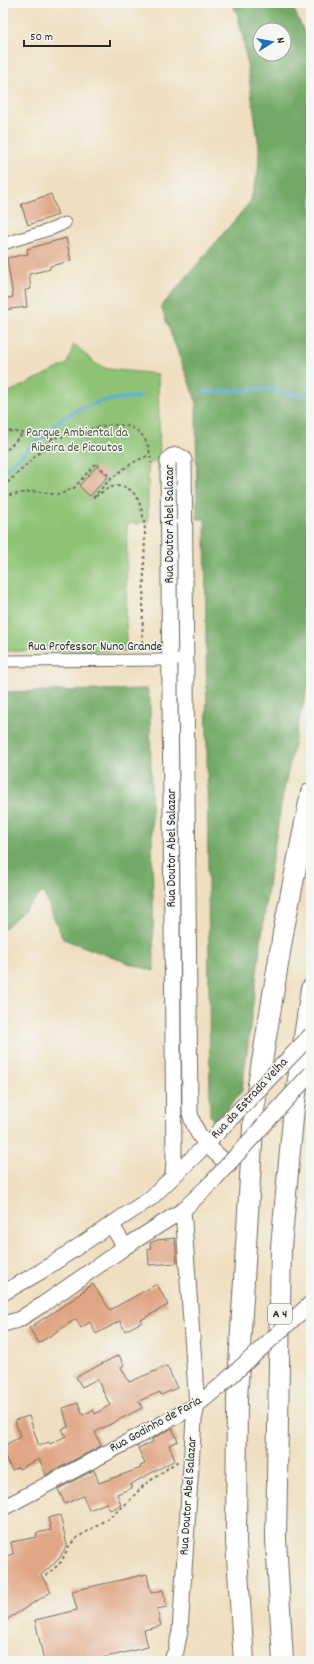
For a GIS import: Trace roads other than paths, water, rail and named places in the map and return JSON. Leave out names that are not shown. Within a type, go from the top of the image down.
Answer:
[{"type":"highway","points":[[244,1661],[236,1542],[237,1399],[254,1110],[284,928],[311,793]]},
{"type":"highway","name":"A 4","points":[[283,1661],[276,1539],[281,1248],[294,1108],[311,989]]},
{"type":"street","points":[[3,244],[52,229],[65,223]]},
{"type":"street","name":"Rua Doutor Abel Salazar","points":[[173,1178],[168,461],[172,456],[177,455],[184,460],[190,1113],[193,1125],[211,1149]]},
{"type":"street","name":"Rua Professor Nuno Grande","points":[[3,661],[186,660]]},
{"type":"street","name":"Rua da Estrada Velha","points":[[3,1294],[40,1272],[151,1198],[173,1178],[211,1149],[217,1133],[311,1035]]},
{"type":"street","name":"Rua da Estrada Velha","points":[[3,1324],[18,1320],[42,1305],[125,1247],[183,1210],[230,1165],[311,1073]]},
{"type":"street","name":"Rua da Estrada Velha","points":[[211,1149],[230,1165]]},
{"type":"street","name":"Rua Doutor Abel Salazar","points":[[171,1661],[176,1651],[180,1631],[194,1420],[197,1404],[183,1210]]},
{"type":"street","points":[[111,1224],[125,1247]]},
{"type":"street","name":"Rua Godinho de Faria","points":[[3,1508],[197,1404],[311,1303]]},
{"type":"waterway","points":[[205,392],[267,389],[311,398]]},
{"type":"waterway","points":[[3,472],[61,419],[80,409],[99,402],[140,397]]},
{"type":"park label","name":"Parque Ambiental da Ribeira de Picoutos","points":[[77,440]]}]
